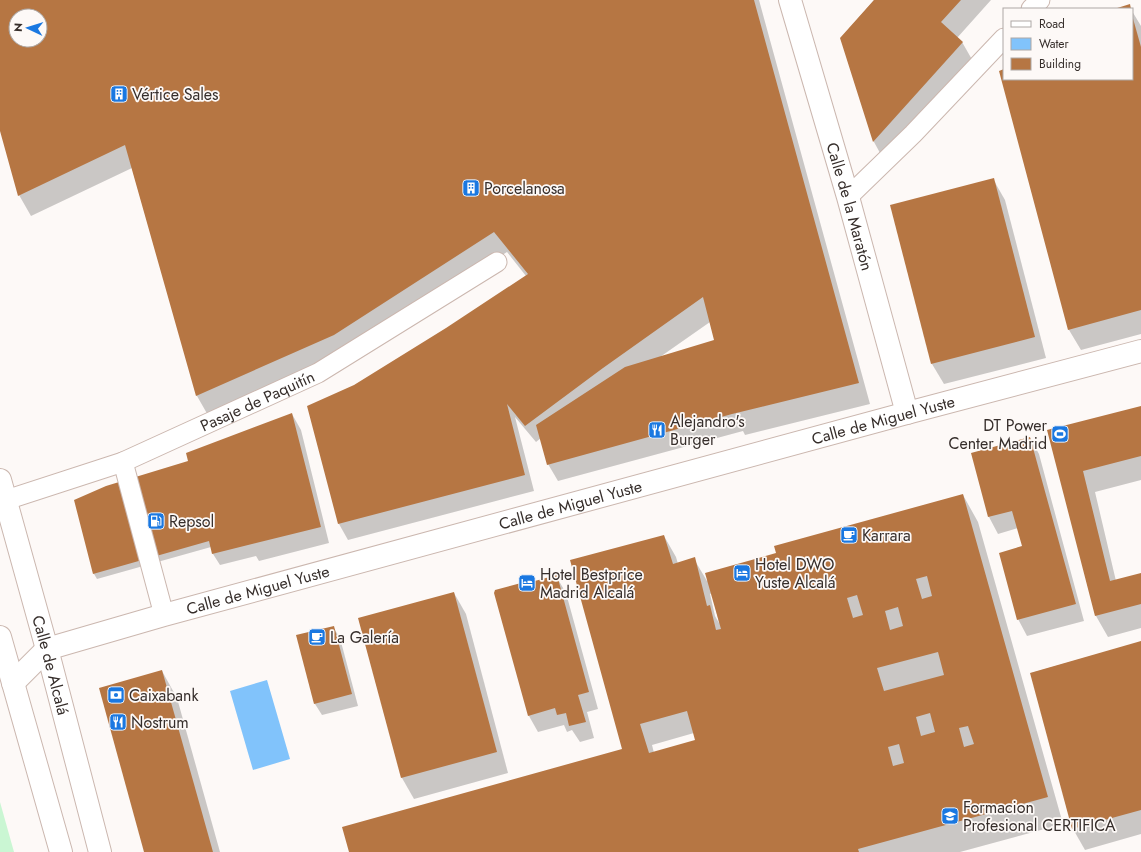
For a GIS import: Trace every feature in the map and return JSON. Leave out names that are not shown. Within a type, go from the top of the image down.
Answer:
[{"type":"street","name":"Calle de la Maratón","points":[[790,0],[848,197],[907,413]]},
{"type":"street","name":"Calle de Miguel Yuste","points":[[13,683],[47,649],[164,615],[1141,351]]},
{"type":"street","name":"Calle de Alcalá","points":[[0,480],[3,502],[47,649],[100,852]]},
{"type":"street","points":[[0,637],[61,852]]},
{"type":"lane","points":[[1032,8],[1040,0]]},
{"type":"lane","points":[[848,197],[913,134],[1003,39]]},
{"type":"lane","name":"Pasaje de Paquitín","points":[[3,502],[123,462],[318,373],[497,262]]},
{"type":"lane","points":[[123,462],[164,615]]},
{"type":"green space","points":[[0,802],[14,852],[0,852]]},
{"type":"water","points":[[267,680],[290,759],[253,770],[230,691]]},
{"type":"building","name":"Porcelanosa","points":[[0,0],[754,0],[859,383],[732,414],[547,465],[536,425],[625,367],[714,340],[703,297],[525,426],[507,404],[525,475],[338,524],[307,406],[354,385],[446,328],[528,274],[494,232],[334,335],[196,396],[125,145],[18,196],[0,131]]},
{"type":"building","points":[[874,0],[961,0],[941,22],[963,42],[873,142],[840,38]]},
{"type":"building","points":[[1130,4],[1131,8],[1117,8]]},
{"type":"building","points":[[1133,19],[1141,47],[1141,310],[1068,330],[999,71],[1003,69],[1003,80],[1133,80]]},
{"type":"building","points":[[994,178],[1035,337],[931,364],[890,205]]},
{"type":"building","points":[[1141,406],[1141,456],[1083,471],[1110,581],[1141,573],[1141,604],[1095,616],[1047,430]]},
{"type":"building","points":[[292,413],[321,527],[212,554],[209,541],[93,574],[74,500],[106,486],[188,461],[186,453]]},
{"type":"building","points":[[1030,437],[1076,604],[1017,620],[999,553],[1022,546],[1012,511],[988,517],[971,453]]},
{"type":"building","points":[[963,494],[1048,797],[858,849],[859,852],[349,852],[342,827],[622,749],[570,560],[664,535],[673,564],[695,557],[707,606],[710,605],[716,630],[721,629],[705,573],[776,553],[774,546]],"holes":[[[927,576],[932,596],[922,599],[916,579]],[[857,595],[863,615],[853,618],[847,598]],[[898,607],[903,626],[890,630],[885,611]],[[938,652],[944,675],[884,691],[877,668]],[[687,711],[695,740],[649,753],[640,724]],[[930,713],[935,732],[921,736],[916,717]],[[968,726],[974,744],[964,747],[959,728]],[[899,744],[904,763],[893,766],[888,747]]]},
{"type":"building","points":[[557,575],[589,692],[578,695],[586,722],[569,726],[566,713],[557,715],[555,708],[528,716],[494,593],[495,590],[521,583],[521,581],[531,578],[531,582]]},
{"type":"building","points":[[454,592],[497,752],[401,778],[358,618]]},
{"type":"building","points":[[334,626],[352,694],[314,704],[296,635]]},
{"type":"building","points":[[1141,641],[1141,810],[1072,829],[1030,673]]},
{"type":"building","points":[[162,670],[213,852],[144,852],[99,688]]},
{"type":"place","name":"Vértice Sales","points":[[119,94]]},
{"type":"place","name":"Porcelanosa","points":[[471,188]]},
{"type":"place","name":"Alejandro's Burger","points":[[657,430]]},
{"type":"place","name":"DT Power Center Madrid","points":[[1060,434]]},
{"type":"place","name":"Repsol","points":[[156,521]]},
{"type":"place","name":"Karrara","points":[[849,535]]},
{"type":"place","name":"Hotel DWO Yuste Alcalá","points":[[742,573]]},
{"type":"place","name":"Hotel Bestprice Madrid Alcalá","points":[[527,583]]},
{"type":"place","name":"La Galería","points":[[317,637]]},
{"type":"place","name":"Caixabank","points":[[116,695]]},
{"type":"place","name":"Nostrum","points":[[118,722]]},
{"type":"place","name":"Formacion Profesional CERTIFICA","points":[[950,816]]}]
